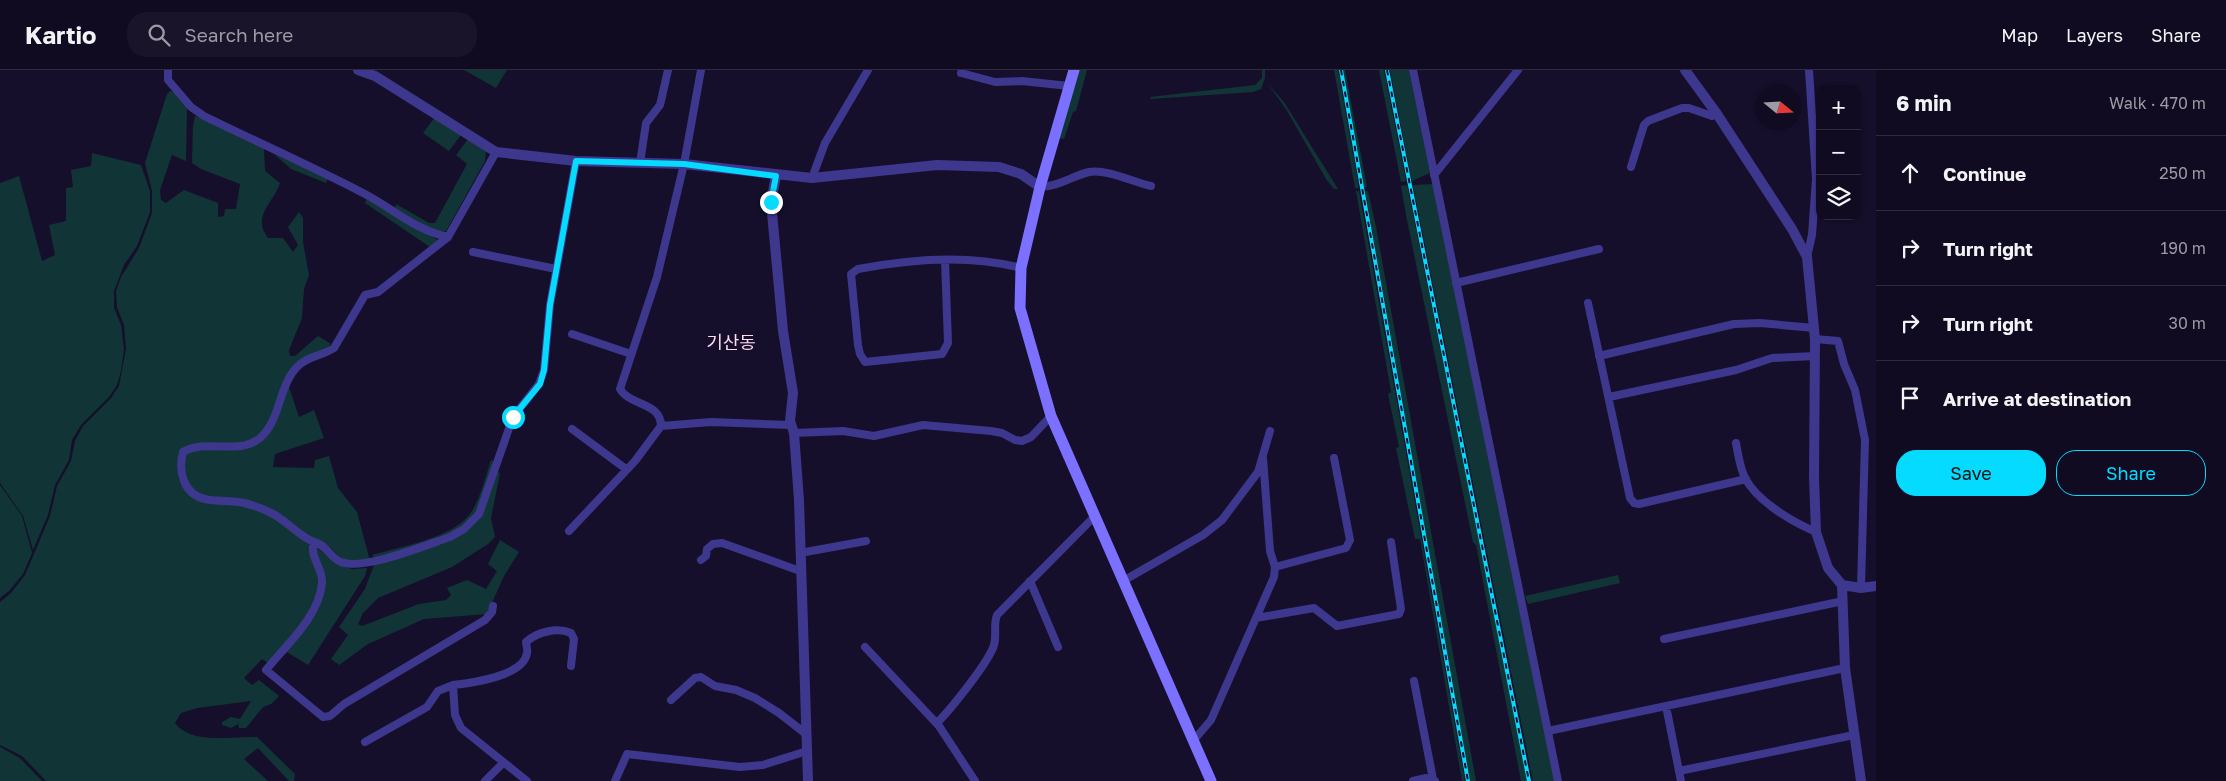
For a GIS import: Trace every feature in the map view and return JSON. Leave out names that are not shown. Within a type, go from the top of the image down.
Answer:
[{"type":"main road","points":[[1074,70],[1040,187],[1021,268],[1020,308],[1051,416],[1211,781]]},
{"type":"street","points":[[168,70],[168,80],[191,107],[204,116],[366,194],[409,223],[427,232],[448,237]]},
{"type":"street","points":[[358,70],[375,76],[496,152],[576,161],[684,164],[776,176],[812,178],[937,165],[998,167],[1021,174],[1040,187],[1050,187],[1089,172],[1098,172],[1151,186]]},
{"type":"street","points":[[640,163],[646,123],[660,105],[668,70]]},
{"type":"street","points":[[569,531],[655,436],[661,426],[661,419],[656,412],[623,395],[620,389],[657,277],[684,164],[701,70]]},
{"type":"street","points":[[812,178],[826,143],[868,70]]},
{"type":"street","points":[[1413,70],[1558,781]]},
{"type":"street","points":[[1434,174],[1518,70]]},
{"type":"street","points":[[1685,70],[1717,114],[1792,229],[1807,257]]},
{"type":"street","points":[[1809,70],[1816,179],[1812,236],[1807,257],[1815,333],[1816,532],[1828,568],[1842,585],[1845,668],[1861,781]]},
{"type":"street","points":[[961,73],[995,82],[1022,81],[1069,86]]},
{"type":"street","points":[[1631,167],[1644,125],[1648,121],[1682,108],[1689,108],[1712,116],[1717,114]]},
{"type":"street","points":[[496,152],[448,237],[378,292],[365,295],[334,348],[327,353],[305,360],[297,367],[285,387],[270,427],[260,438],[250,444],[200,446],[183,452],[180,463],[182,476],[188,488],[203,499],[242,502],[274,514],[302,538],[323,544],[339,562],[361,565],[450,537],[464,529],[479,514],[513,417],[540,384],[544,370],[550,305],[576,161]]},
{"type":"street","points":[[776,176],[771,202],[783,331],[793,393],[792,429],[800,553],[808,781]]},
{"type":"street","points":[[1456,283],[1599,249]]},
{"type":"street","points":[[473,252],[556,268]]},
{"type":"street","points":[[945,260],[948,343],[942,354],[865,362],[860,354],[858,345],[851,274],[858,269],[922,260],[945,260],[1008,265],[1021,268]]},
{"type":"street","points":[[1588,303],[1630,498],[1634,503],[1639,504],[1746,479]]},
{"type":"street","points":[[1599,356],[1734,324],[1760,323],[1815,333],[1838,341],[1844,364],[1855,390],[1865,440],[1861,588]]},
{"type":"street","points":[[572,334],[631,354]]},
{"type":"street","points":[[1609,398],[1736,370],[1772,358],[1815,356]]},
{"type":"street","points":[[661,426],[711,422],[843,431],[874,436],[923,425],[990,431],[1022,441],[1031,437],[1051,416]]},
{"type":"street","points":[[572,429],[626,469]]},
{"type":"street","points":[[1123,581],[1203,535],[1222,520],[1258,472],[1270,431]]},
{"type":"street","points":[[1736,443],[1746,479],[1781,514],[1792,522],[1816,532]]},
{"type":"street","points":[[1193,741],[1211,720],[1274,577],[1275,567],[1270,551],[1263,458]]},
{"type":"street","points":[[1275,567],[1346,548],[1350,540],[1334,458]]},
{"type":"street","points":[[936,723],[958,700],[994,647],[993,625],[997,615],[1094,517]]},
{"type":"street","points":[[800,553],[866,541]]},
{"type":"street","points":[[314,542],[312,549],[322,580],[315,610],[266,670],[323,717],[330,716],[344,704],[485,620],[492,612],[493,606]]},
{"type":"street","points":[[1256,618],[1314,608],[1337,626],[1399,614],[1401,609],[1391,542]]},
{"type":"street","points":[[701,560],[706,556],[707,549],[713,544],[722,543],[800,571]]},
{"type":"street","points":[[1030,581],[1058,647]]},
{"type":"street","points":[[1842,585],[1861,588],[1876,586]]},
{"type":"street","points":[[1664,639],[1843,600]]},
{"type":"street","points":[[365,742],[427,707],[438,691],[453,684],[483,681],[505,673],[524,660],[527,654],[526,642],[533,635],[559,630],[571,633],[574,639],[571,666]]},
{"type":"street","points":[[865,646],[936,723],[975,781]]},
{"type":"street","points":[[1548,731],[1845,668]]},
{"type":"street","points":[[671,700],[695,678],[701,677],[715,686],[736,690],[755,698],[779,713],[806,734]]},
{"type":"street","points":[[1413,781],[1426,778],[1434,780],[1414,681]]},
{"type":"street","points":[[453,684],[455,714],[461,728],[527,781]]},
{"type":"street","points":[[1666,706],[1681,781]]},
{"type":"street","points":[[1679,771],[1854,735]]},
{"type":"street","points":[[615,781],[627,754],[740,767],[763,765],[807,751]]},
{"type":"street","points":[[485,781],[503,762]]},
{"type":"green space","points":[[464,70],[507,70],[496,88]]},
{"type":"green space","points":[[1077,70],[1087,70],[1076,111],[1073,112],[1064,139],[1059,138]]},
{"type":"green space","points":[[1262,70],[1265,70],[1265,78],[1261,89],[1253,92],[1151,99],[1150,97],[1255,85],[1262,78]]},
{"type":"green space","points":[[1334,70],[1338,70],[1359,188],[1355,188]]},
{"type":"green space","points":[[1343,70],[1345,70],[1367,187],[1363,188]]},
{"type":"green space","points":[[1379,70],[1384,70],[1406,181],[1401,182]]},
{"type":"green space","points":[[1390,70],[1409,70],[1430,173],[1412,181]]},
{"type":"green space","points":[[1268,84],[1284,102],[1338,189],[1334,189],[1326,179],[1286,109]]},
{"type":"green space","points":[[170,91],[176,92],[187,108],[186,161],[172,155],[160,190],[161,200],[166,203],[184,190],[218,203],[218,217],[224,216],[225,209],[236,209],[240,184],[201,169],[192,163],[195,116],[204,118],[264,149],[265,171],[280,183],[265,210],[262,223],[263,230],[268,238],[283,238],[293,252],[298,245],[288,227],[299,212],[303,218],[303,242],[309,275],[304,289],[302,318],[289,350],[290,356],[295,356],[318,336],[331,344],[298,362],[284,386],[271,419],[258,437],[248,443],[190,445],[181,452],[178,477],[181,484],[196,498],[243,504],[273,515],[286,524],[286,520],[266,508],[244,500],[200,494],[186,482],[184,471],[185,455],[202,447],[249,446],[258,442],[265,436],[275,420],[288,384],[299,417],[314,410],[324,438],[275,454],[273,467],[314,468],[315,460],[329,456],[338,488],[357,512],[370,561],[349,562],[338,556],[324,543],[315,539],[310,543],[318,581],[317,593],[308,615],[268,663],[262,659],[244,678],[252,685],[259,680],[279,696],[271,704],[263,707],[246,728],[239,728],[238,724],[231,728],[222,725],[222,722],[231,717],[240,719],[251,701],[197,708],[181,713],[175,723],[182,730],[201,737],[257,737],[295,774],[294,781],[289,781],[258,748],[244,759],[268,781],[46,781],[22,756],[0,745],[0,602],[11,593],[25,575],[50,516],[57,486],[71,461],[75,441],[83,426],[111,398],[119,386],[126,349],[124,325],[117,307],[116,291],[121,277],[139,248],[152,213],[152,191],[145,163],[167,94]]},
{"type":"green space","points":[[435,117],[461,135],[449,151],[423,133]]},
{"type":"green space","points":[[468,139],[486,151],[485,161],[446,231],[433,230],[426,227],[395,208],[396,204],[429,223],[435,223],[467,164],[456,155]]},
{"type":"green space","points":[[92,153],[141,165],[150,191],[150,212],[137,246],[124,265],[114,291],[114,308],[121,325],[124,349],[117,385],[109,397],[81,425],[72,440],[69,460],[55,485],[48,515],[33,550],[23,516],[0,483],[0,183],[19,176],[42,261],[55,255],[49,225],[66,221],[66,188],[73,187],[71,170],[91,166]]},
{"type":"green space","points":[[274,154],[328,178],[326,183],[291,169]]},
{"type":"green space","points":[[1434,184],[1555,781],[1533,781],[1413,185]]},
{"type":"green space","points":[[1407,185],[1528,781],[1521,781],[1476,545],[1473,542],[1407,220],[1401,186]]},
{"type":"green space","points":[[1356,191],[1359,191],[1465,781],[1462,781],[1420,539],[1415,539],[1396,448],[1399,447],[1388,394],[1391,392]]},
{"type":"green space","points":[[1365,191],[1368,191],[1376,227],[1476,781],[1470,781]]},
{"type":"green space","points":[[367,198],[438,240],[430,247],[365,203]]},
{"type":"green space","points":[[491,460],[496,462],[484,496],[479,509],[467,524],[428,543],[374,558],[372,555],[425,540],[462,522],[470,514],[477,501]]},
{"type":"green space","points":[[497,472],[500,473],[491,518],[495,537],[488,544],[452,567],[378,598],[363,613],[358,624],[362,626],[419,604],[446,600],[451,595],[447,588],[467,580],[486,589],[497,571],[488,564],[500,540],[519,552],[504,576],[487,614],[424,619],[368,644],[339,665],[331,659],[348,635],[339,627],[365,589],[375,562],[447,541],[482,513]]},
{"type":"green space","points":[[0,485],[22,516],[32,553],[23,574],[9,591],[0,598]]},
{"type":"green space","points":[[317,548],[341,566],[352,569],[367,568],[365,576],[308,665],[285,651],[310,623],[322,598],[322,579],[314,550]]},
{"type":"green space","points":[[1618,575],[1620,583],[1528,604],[1525,596]]},
{"type":"green space","points":[[0,747],[20,758],[42,781],[0,781]]},
{"type":"railway","points":[[1341,70],[1468,781]]},
{"type":"railway","points":[[1387,70],[1529,781]]},
{"type":"district","name":"기산동","points":[[731,342]]},
{"type":"route","points":[[513,417],[520,404],[540,384],[544,370],[550,305],[576,161],[684,164],[776,176],[771,202]]}]
